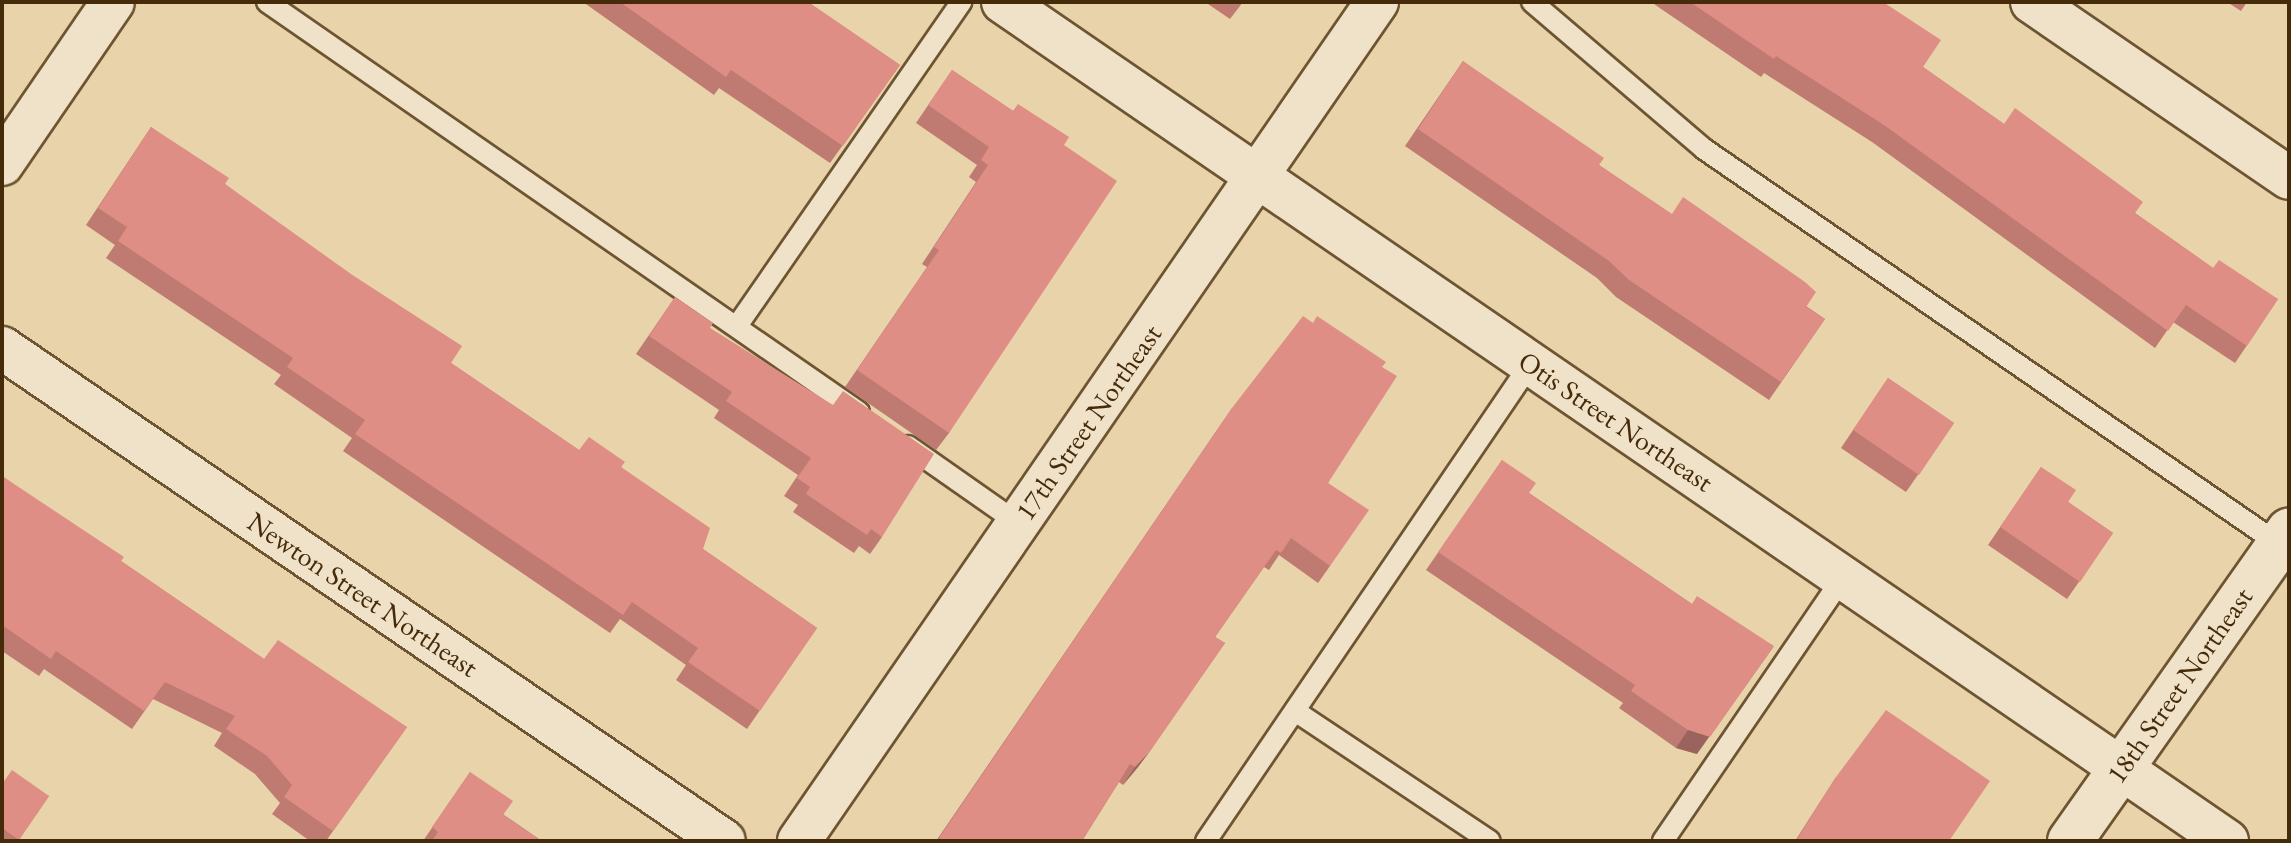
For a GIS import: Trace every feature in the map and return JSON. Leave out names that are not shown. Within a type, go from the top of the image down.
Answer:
[{"type":"main road","name":"18th Street Northeast","points":[[2070,841],[2284,537]]},
{"type":"street","points":[[2,164],[113,2]]},
{"type":"street","name":"Otis Street Northeast","points":[[1003,2],[2122,764],[2227,841]]},
{"type":"street","name":"17th Street Northeast","points":[[799,841],[1377,2]]},
{"type":"street","points":[[2032,2],[2289,178]]},
{"type":"street","name":"Newton Street Northeast","points":[[2,348],[724,841]]},
{"type":"lane","points":[[267,2],[1018,523]]},
{"type":"lane","points":[[737,326],[961,2]]},
{"type":"lane","points":[[1532,2],[1704,149],[2284,537]]},
{"type":"lane","points":[[1206,841],[1531,363]]},
{"type":"lane","points":[[1663,841],[1844,576]]},
{"type":"lane","points":[[1295,711],[1490,841]]},
{"type":"building","points":[[620,2],[808,2],[900,65],[843,146],[731,70],[726,77]]},
{"type":"building","points":[[1690,2],[1883,2],[1941,40],[1923,67],[2004,124],[2015,108],[2143,202],[2135,213],[2213,268],[2219,260],[2278,299],[2247,346],[2186,305],[2168,331],[1884,125],[1776,56],[1774,59]]},
{"type":"building","points":[[1463,61],[1604,158],[1599,165],[1672,214],[1683,197],[1816,292],[1806,307],[1825,319],[1781,382],[1629,280],[1609,261],[1418,129]]},
{"type":"building","points":[[952,70],[1013,111],[1018,104],[1069,137],[1064,145],[1117,181],[949,433],[857,370],[939,250],[934,247],[988,165],[981,160],[989,147],[928,105]]},
{"type":"building","points":[[151,127],[229,178],[225,184],[351,274],[462,346],[451,363],[579,450],[589,437],[625,462],[621,467],[710,528],[703,549],[817,628],[760,711],[688,662],[698,648],[632,602],[623,615],[355,434],[365,420],[287,367],[293,358],[118,241],[127,227],[98,208]]},
{"type":"building","points":[[675,297],[713,323],[710,328],[833,405],[843,391],[934,454],[882,537],[871,529],[867,535],[806,494],[810,487],[797,478],[811,458],[726,401],[732,392],[649,336]]},
{"type":"building","points":[[1303,316],[1313,323],[1317,316],[1386,362],[1382,367],[1397,376],[1328,483],[1369,510],[1330,566],[1291,538],[1281,553],[1276,550],[1215,637],[1225,643],[1151,750],[1135,767],[1130,764],[1082,841],[944,841],[939,838],[1232,408]]},
{"type":"building","points":[[1888,378],[1954,423],[1919,475],[1853,430]]},
{"type":"building","points":[[1502,460],[1536,483],[1529,493],[1571,522],[1692,604],[1697,596],[1774,646],[1710,737],[1688,730],[1631,691],[1635,685],[1438,552]]},
{"type":"building","points":[[2041,467],[2076,490],[2068,502],[2113,533],[2080,582],[2000,527]]},
{"type":"building","points":[[2,476],[124,557],[121,561],[264,659],[278,640],[407,727],[333,831],[284,797],[292,785],[267,756],[226,729],[235,716],[165,682],[144,711],[56,651],[51,659],[2,625]]},
{"type":"building","points":[[1886,710],[1990,781],[1949,841],[1796,841],[1836,777]]},
{"type":"building","points":[[12,770],[49,796],[19,840],[2,828],[2,784]]},
{"type":"building","points":[[470,772],[513,801],[503,815],[542,841],[432,841],[438,832],[432,827]]}]
